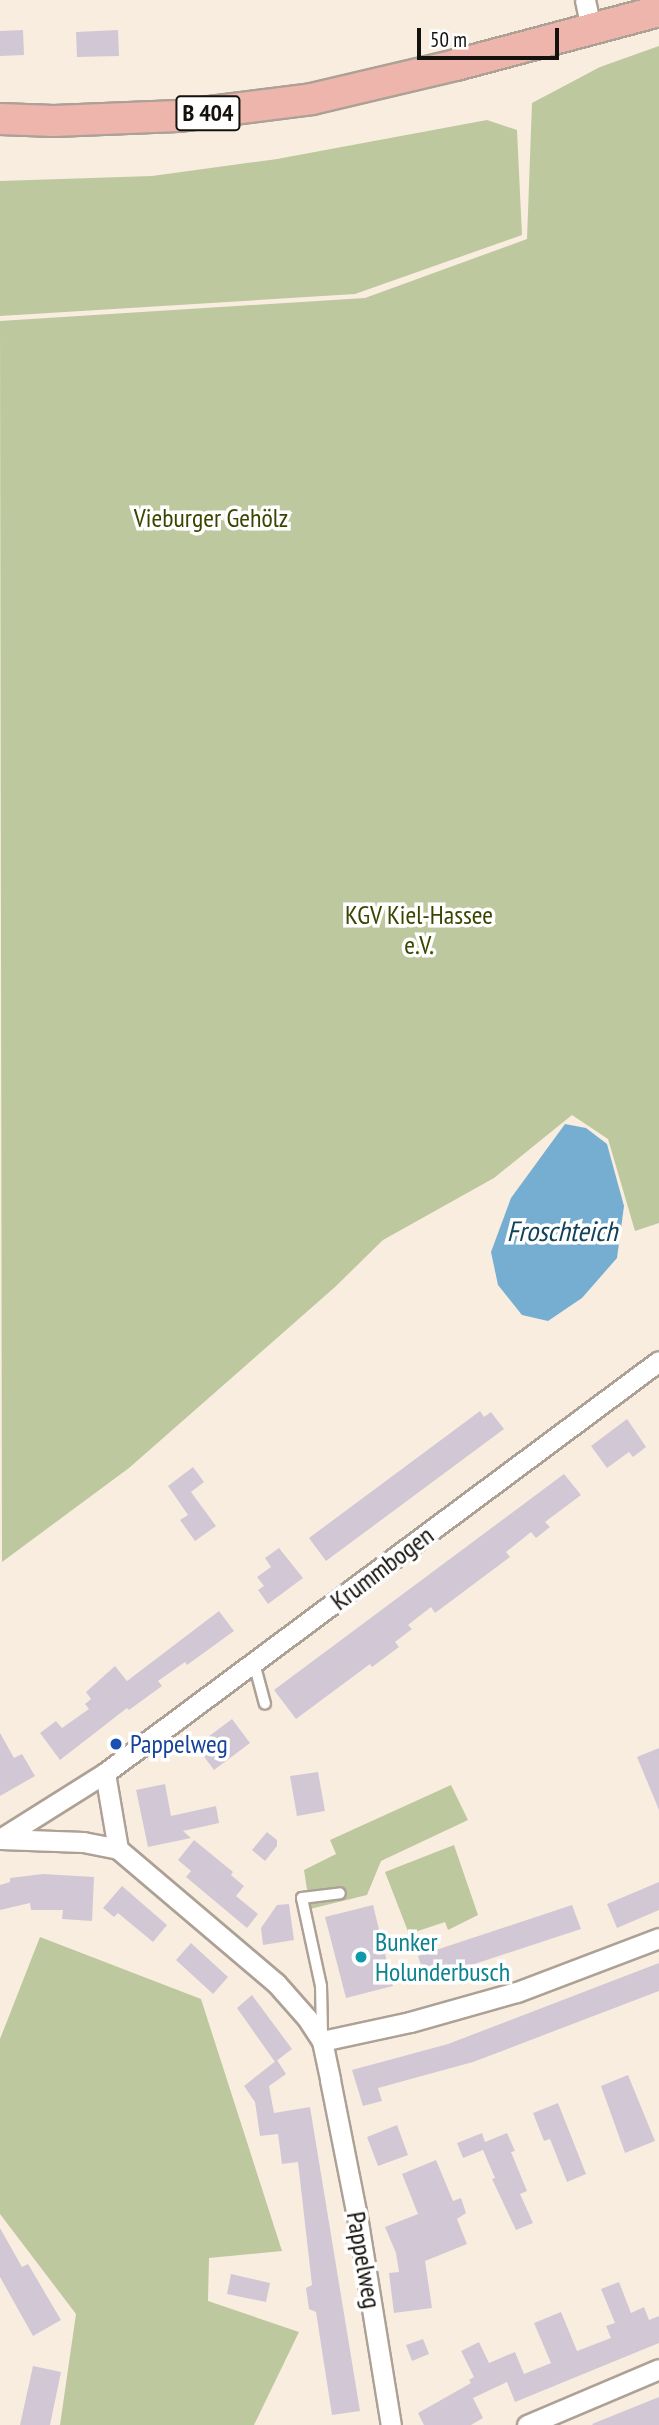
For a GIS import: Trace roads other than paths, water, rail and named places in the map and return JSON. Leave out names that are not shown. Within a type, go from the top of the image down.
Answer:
[{"type":"main road","name":"B 404","points":[[0,119],[54,121],[178,116],[312,99],[456,65],[588,14],[659,11]]},
{"type":"street","name":"Krummbogen","points":[[0,1839],[105,1773],[659,1362]]},
{"type":"street","points":[[105,1773],[118,1849]]},
{"type":"street","name":"Krummbogen","points":[[0,1839],[83,1842],[118,1849]]},
{"type":"street","name":"Pappelweg","points":[[118,1849],[276,1983],[322,2041],[358,2222],[391,2425]]},
{"type":"street","points":[[322,2041],[410,2022],[517,1992],[659,1938]]},
{"type":"street","points":[[527,2425],[659,2369]]},
{"type":"lane","points":[[254,1663],[265,1704]]},
{"type":"lane","points":[[322,2041],[321,1986],[302,1898],[340,1893]]},
{"type":"water","name":"Froschteich","points":[[565,1124],[586,1128],[607,1144],[624,1206],[617,1258],[582,1298],[548,1321],[522,1315],[498,1285],[491,1252],[511,1198]]},
{"type":"place","name":"Pappelweg","points":[[116,1744]]},
{"type":"place","name":"Bunker Holunderbusch","points":[[361,1957]]},
{"type":"park label","name":"Vieburger Gehölz","points":[[211,518]]},
{"type":"park label","name":"KGV Kiel-Hassee e.V.","points":[[419,930]]}]
